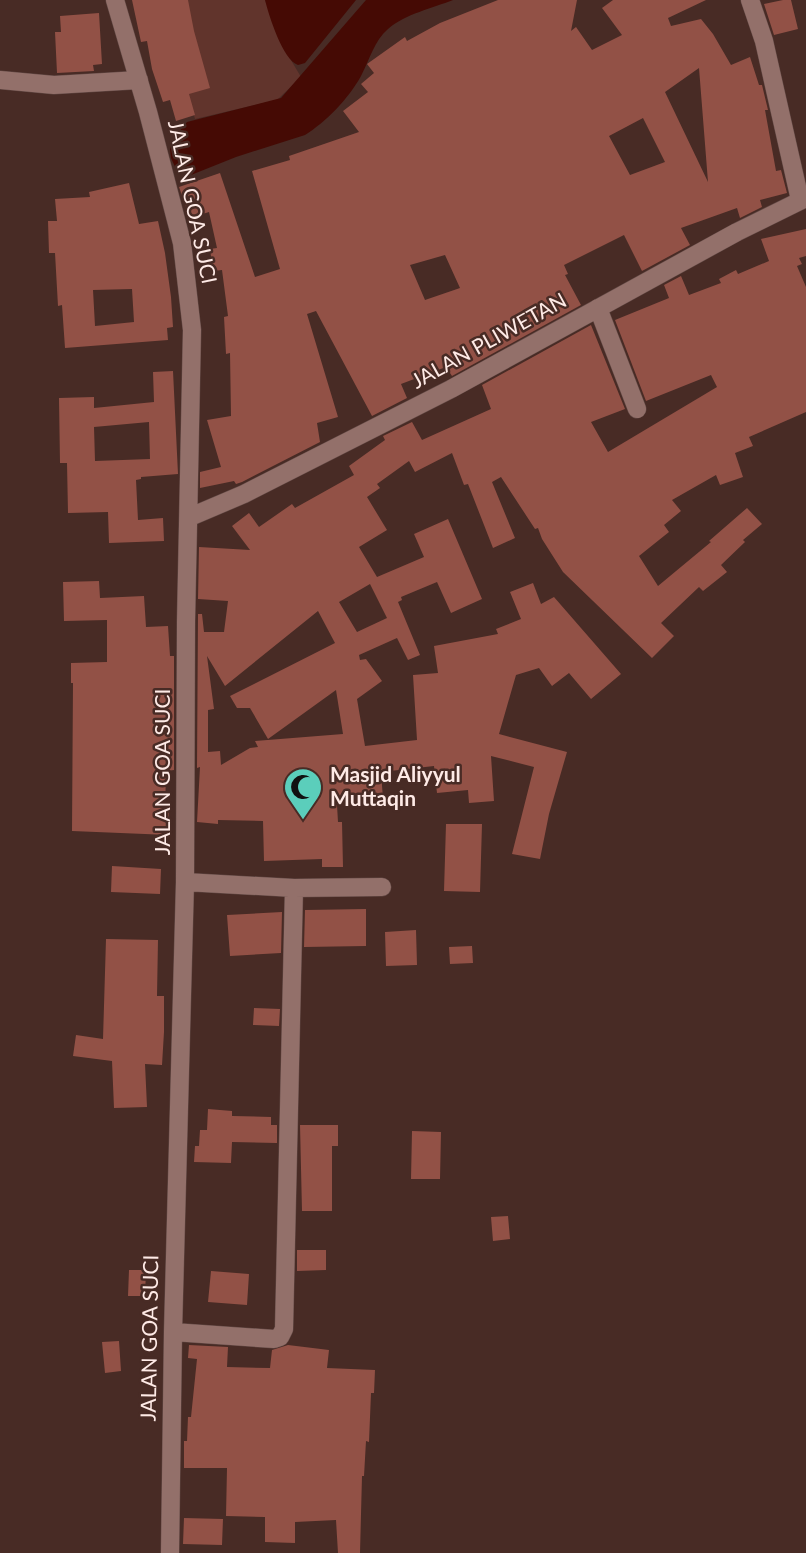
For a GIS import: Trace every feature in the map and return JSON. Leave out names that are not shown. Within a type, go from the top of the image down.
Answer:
[{"type":"street","name":"JALAN GOA SUCI","points":[[115,0],[182,243],[192,330],[186,622],[185,882],[170,1553]]},
{"type":"street","points":[[750,0],[764,41],[803,199]]},
{"type":"street","points":[[0,80],[54,85],[139,80]]},
{"type":"street","name":"JALAN PLIWETAN","points":[[190,517],[244,494],[451,389],[598,307],[803,199]]},
{"type":"street","points":[[598,307],[637,410]]},
{"type":"street","points":[[185,882],[294,888],[382,887]]},
{"type":"street","points":[[173,1332],[274,1339],[280,1337],[284,1329],[294,888]]},
{"type":"shaded area","points":[[184,0],[265,0],[282,45],[301,77],[277,100],[195,119],[181,69]]},
{"type":"shaded area","points":[[265,0],[356,0],[305,63],[298,65],[282,46]]},
{"type":"shaded area","points":[[366,0],[453,0],[411,15],[388,29],[344,101],[305,135],[191,175],[177,171],[170,149],[174,138],[187,122],[281,98]]},
{"type":"building","points":[[132,0],[188,0],[210,88],[189,94],[195,115],[176,121],[170,100],[163,102],[152,69],[147,41],[141,42]]},
{"type":"building","points":[[498,0],[577,0],[571,31],[576,27],[592,50],[622,35],[602,8],[613,0],[706,0],[668,18],[671,26],[701,19],[731,65],[750,57],[759,85],[762,85],[768,110],[765,110],[776,171],[781,170],[787,193],[760,200],[762,207],[740,218],[737,208],[681,228],[690,245],[642,271],[624,235],[564,265],[568,274],[565,275],[581,305],[452,376],[446,367],[401,384],[407,398],[372,416],[316,311],[307,314],[338,417],[317,423],[320,442],[242,482],[236,484],[234,481],[200,488],[200,472],[221,467],[207,420],[231,416],[230,353],[226,354],[224,317],[228,316],[222,270],[213,271],[210,249],[217,248],[209,212],[190,218],[179,187],[220,173],[255,277],[280,269],[252,171],[290,160],[289,156],[359,132],[343,111],[368,92],[361,84],[374,73],[367,64],[405,37],[407,41],[440,23]],"holes":[[[699,68],[708,182],[665,92]],[[643,118],[665,162],[630,175],[609,136]],[[445,255],[460,288],[425,300],[410,265]]]},
{"type":"building","points":[[791,0],[798,29],[774,35],[764,4]]},
{"type":"building","points":[[99,13],[102,64],[93,65],[94,71],[57,73],[55,32],[61,32],[60,16]]},
{"type":"building","points":[[129,183],[139,224],[158,221],[171,297],[173,327],[167,328],[168,340],[65,348],[62,305],[58,306],[55,253],[49,253],[48,221],[57,221],[55,199],[90,197],[89,192]],"holes":[[[132,289],[134,322],[95,326],[93,290]]]},
{"type":"building","points":[[806,229],[806,256],[799,258],[802,264],[797,266],[806,287],[806,412],[749,437],[753,446],[735,453],[743,477],[720,485],[716,475],[672,500],[681,511],[664,525],[669,532],[639,556],[658,586],[747,508],[762,524],[743,540],[745,542],[721,565],[727,572],[703,591],[699,587],[661,623],[674,636],[652,658],[563,572],[538,528],[535,529],[501,477],[492,482],[515,538],[493,548],[468,484],[464,485],[452,453],[415,472],[409,461],[377,484],[380,488],[367,497],[387,530],[359,547],[377,577],[424,557],[414,534],[448,519],[482,599],[451,613],[437,582],[401,597],[402,600],[398,602],[420,655],[408,660],[397,638],[359,655],[360,660],[366,659],[382,681],[357,699],[365,746],[417,740],[413,675],[438,673],[434,646],[498,634],[496,629],[521,619],[510,592],[533,583],[541,604],[554,597],[621,674],[591,699],[569,673],[552,686],[539,668],[516,675],[499,734],[567,752],[549,814],[540,859],[512,854],[534,767],[491,756],[494,801],[469,803],[468,790],[437,793],[434,766],[381,772],[383,799],[337,805],[338,822],[342,822],[343,867],[322,867],[322,859],[264,861],[263,821],[218,820],[218,824],[197,822],[200,767],[197,768],[198,614],[202,614],[204,632],[224,632],[228,601],[198,599],[199,547],[250,550],[232,526],[249,513],[259,527],[292,504],[295,508],[354,475],[349,466],[385,440],[383,436],[412,422],[422,440],[491,409],[482,385],[591,325],[625,409],[591,422],[608,452],[717,387],[711,375],[646,401],[615,320],[669,298],[664,285],[681,276],[689,295],[721,283],[719,279],[736,270],[738,274],[769,261],[761,239]],"holes":[[[370,584],[387,618],[357,632],[339,602]],[[318,611],[335,643],[230,696],[237,708],[250,708],[268,739],[336,690],[343,734],[255,741],[258,747],[250,748],[221,765],[220,751],[208,752],[208,710],[214,709],[207,656],[225,686]]]},
{"type":"building","points":[[173,371],[178,474],[141,477],[136,480],[138,520],[163,518],[164,541],[109,543],[108,512],[68,513],[67,463],[60,463],[59,398],[94,397],[94,408],[154,402],[153,372]],"holes":[[[149,422],[150,459],[95,461],[94,427]]]},
{"type":"building","points":[[99,581],[100,598],[144,596],[146,627],[168,626],[170,656],[174,656],[174,770],[166,771],[165,812],[169,812],[169,835],[72,831],[71,663],[107,662],[107,620],[64,621],[63,582]]},
{"type":"building","points":[[446,824],[482,824],[480,892],[444,891]]},
{"type":"building","points":[[112,866],[161,869],[160,894],[111,892]]},
{"type":"building","points":[[366,909],[366,946],[304,947],[305,910]]},
{"type":"building","points":[[282,912],[281,953],[230,956],[227,915]]},
{"type":"building","points":[[416,930],[417,965],[386,966],[385,932]]},
{"type":"building","points":[[106,939],[158,940],[157,996],[164,996],[162,1065],[145,1064],[147,1107],[114,1108],[112,1061],[73,1056],[76,1035],[103,1039]]},
{"type":"building","points":[[472,946],[473,963],[450,964],[449,947]]},
{"type":"building","points":[[254,1008],[280,1009],[279,1026],[253,1025]]},
{"type":"building","points":[[208,1109],[232,1111],[232,1116],[271,1117],[271,1125],[277,1125],[277,1143],[232,1142],[231,1163],[194,1162],[200,1130],[207,1130]]},
{"type":"building","points":[[300,1125],[338,1125],[338,1146],[332,1146],[332,1211],[302,1211]]},
{"type":"building","points":[[412,1131],[441,1132],[440,1179],[411,1179]]},
{"type":"building","points":[[508,1216],[510,1239],[493,1241],[491,1217]]},
{"type":"building","points":[[297,1250],[326,1250],[326,1270],[297,1271]]},
{"type":"building","points":[[129,1270],[146,1270],[145,1296],[128,1296]]},
{"type":"building","points":[[211,1271],[249,1274],[247,1305],[208,1302]]},
{"type":"building","points":[[119,1341],[121,1371],[105,1373],[102,1342]]},
{"type":"building","points":[[189,1345],[228,1347],[227,1367],[270,1368],[272,1350],[288,1345],[329,1350],[327,1368],[375,1370],[369,1442],[366,1441],[362,1476],[360,1553],[338,1553],[336,1520],[295,1522],[295,1543],[265,1542],[265,1517],[226,1516],[227,1468],[184,1468],[184,1441],[187,1441],[188,1417],[191,1417],[197,1359],[188,1358]]},
{"type":"building","points":[[184,1518],[223,1519],[222,1545],[183,1544]]},
{"type":"place","name":"Masjid Aliyyul Muttaqin","points":[[303,821]]}]
